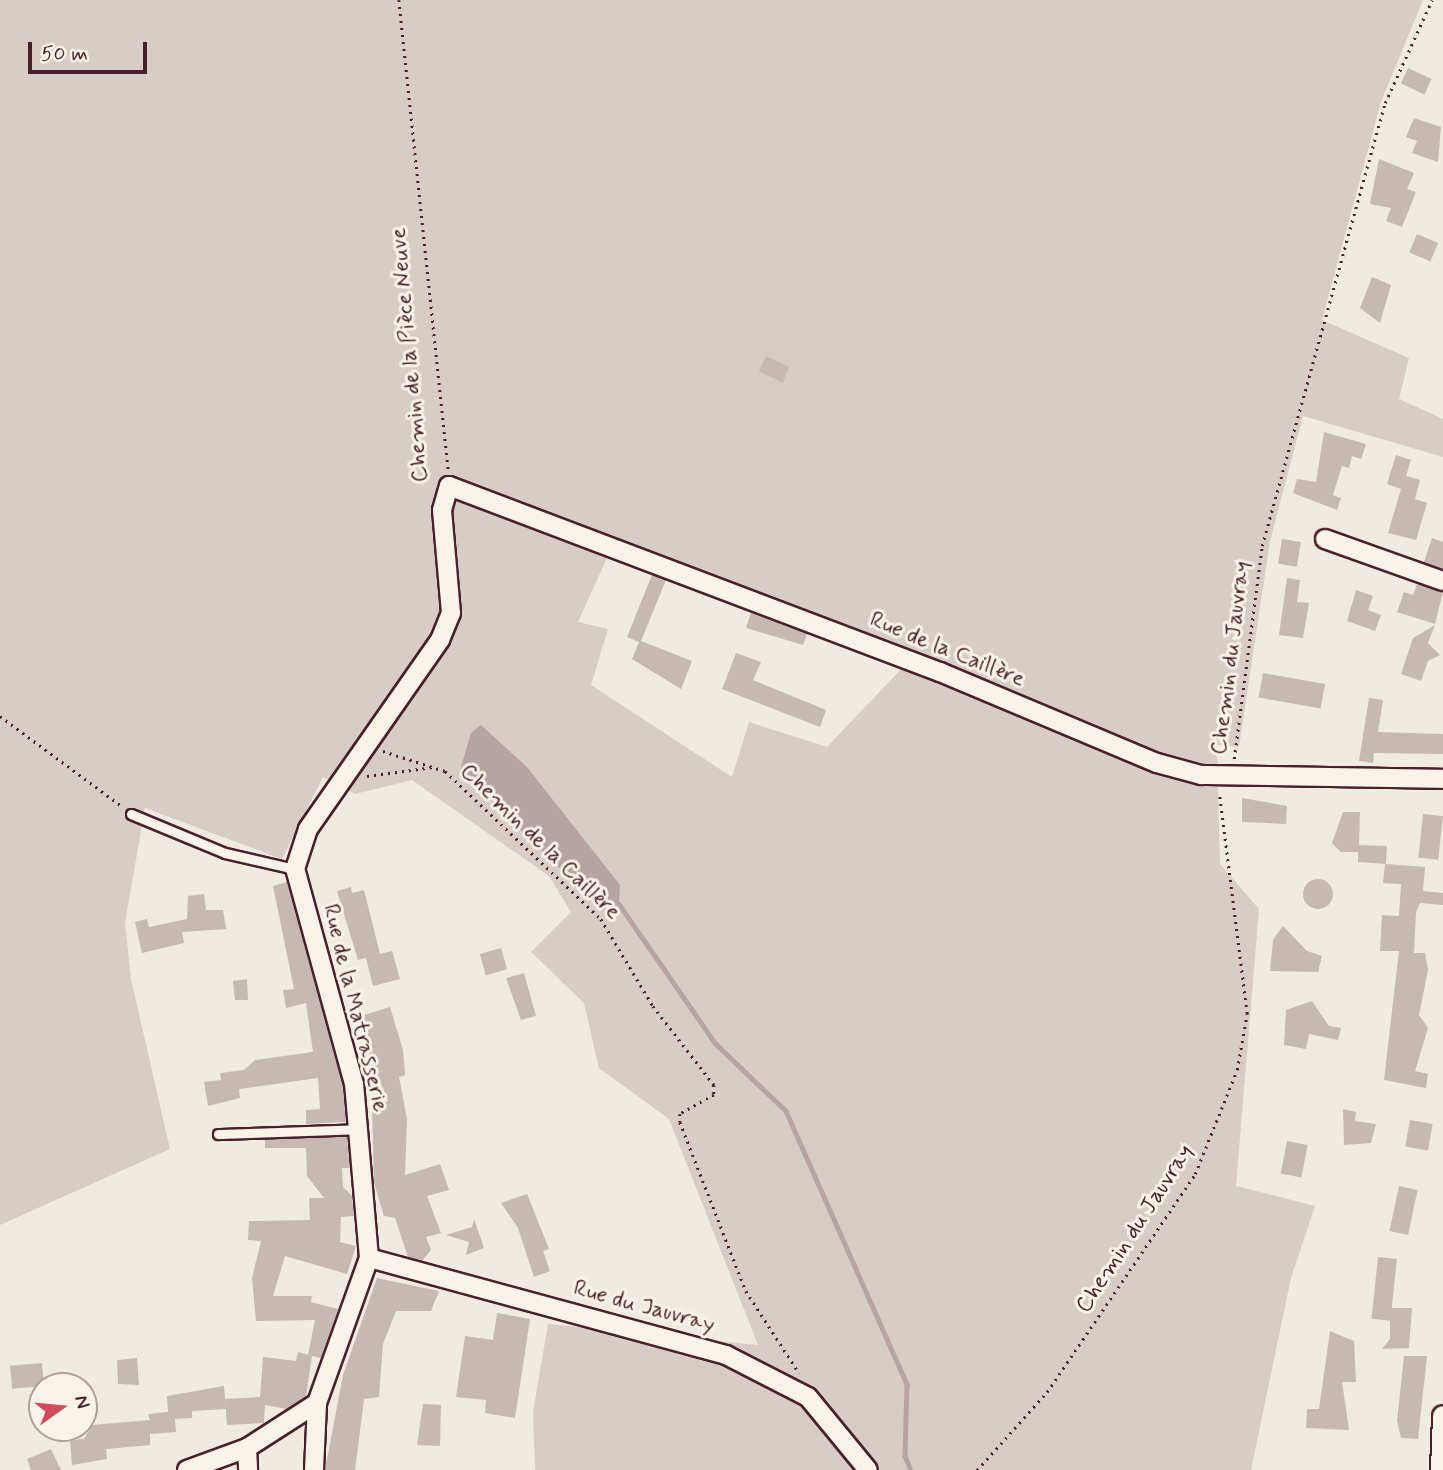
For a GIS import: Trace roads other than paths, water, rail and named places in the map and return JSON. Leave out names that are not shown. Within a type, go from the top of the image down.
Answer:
[{"type":"street","name":"Rue de la Caillère","points":[[449,486],[940,672],[1157,763],[1201,775],[1443,779]]},
{"type":"street","name":"Chemin de la Pièce Neuve","points":[[295,869],[308,829],[440,640],[451,613],[442,510],[449,486]]},
{"type":"street","points":[[1325,539],[1443,581]]},
{"type":"street","name":"Rue de la Matrasserie","points":[[295,869],[354,1084],[369,1258],[317,1403],[314,1470]]},
{"type":"street","name":"Rue du Jauvray","points":[[369,1258],[726,1355],[808,1397],[868,1470]]},
{"type":"street","points":[[187,1470],[247,1448],[317,1403]]},
{"type":"street","points":[[1441,1470],[1443,1416]]},
{"type":"street","points":[[247,1448],[248,1470]]},
{"type":"lane","points":[[131,814],[225,853],[295,869]]},
{"type":"lane","points":[[218,1134],[359,1129]]},
{"type":"waterway","points":[[619,904],[716,1044],[786,1111],[907,1384],[905,1456],[911,1470]]}]
